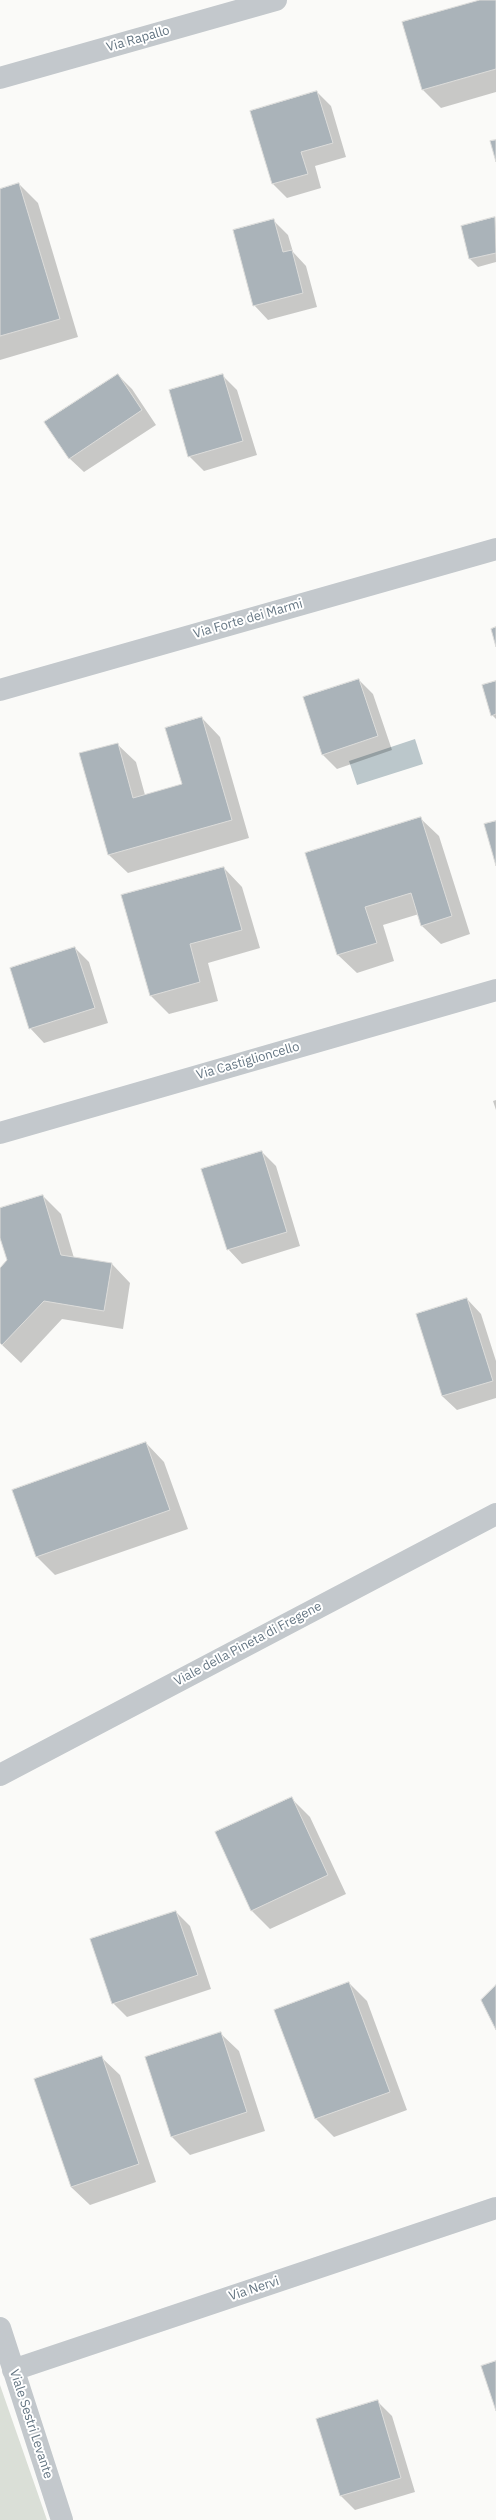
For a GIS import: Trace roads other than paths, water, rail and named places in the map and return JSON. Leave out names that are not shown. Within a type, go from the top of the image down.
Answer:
[{"type":"street","name":"Via Rapallo","points":[[0,78],[276,0]]},
{"type":"street","name":"Via Forte dei Marmi","points":[[0,690],[496,549]]},
{"type":"street","name":"Via Castiglioncello","points":[[0,1133],[496,990]]},
{"type":"street","name":"Viale della Pineta di Fregene","points":[[0,1775],[496,1514]]},
{"type":"street","name":"Via Nervi","points":[[13,2370],[496,2208]]},
{"type":"street","name":"Viale Sestri Levante","points":[[0,2328],[62,2520]]}]
